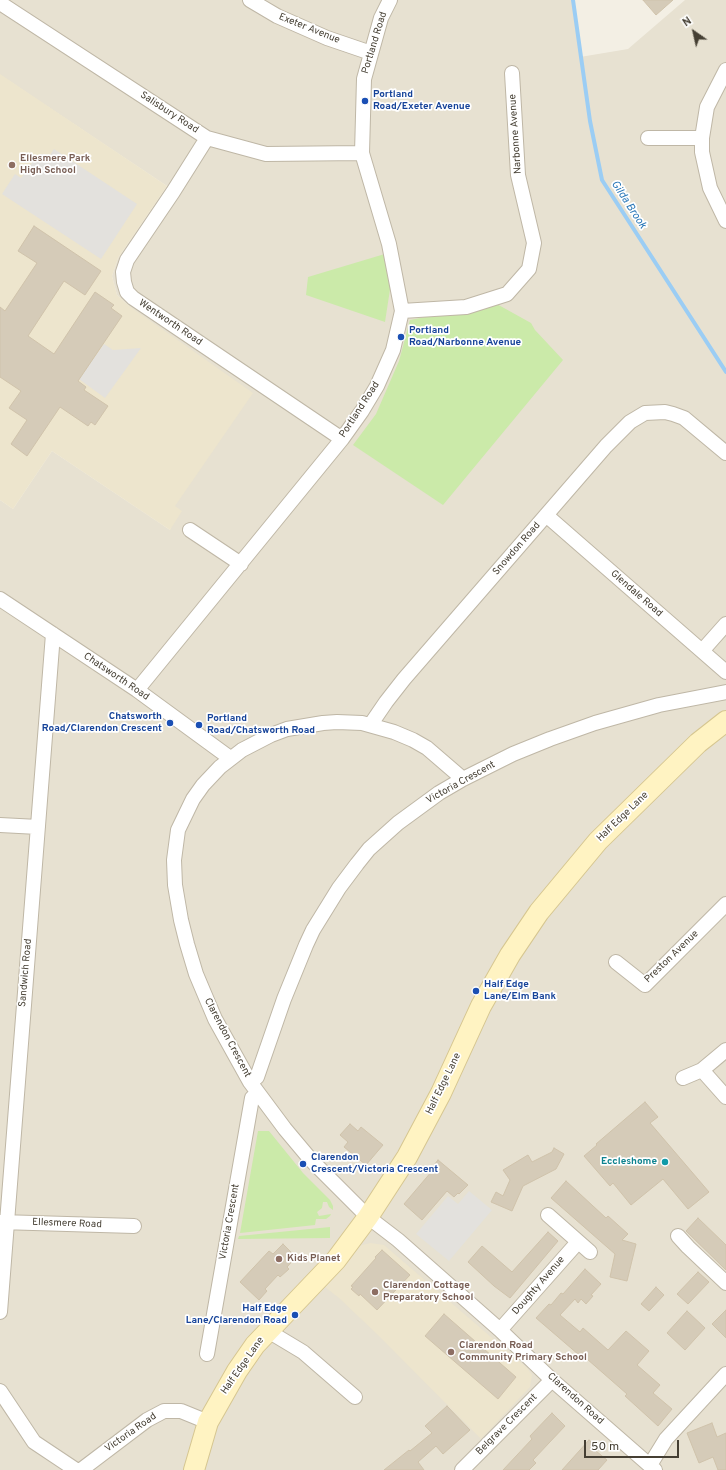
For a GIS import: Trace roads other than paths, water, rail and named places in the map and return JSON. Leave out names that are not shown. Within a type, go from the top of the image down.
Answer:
[{"type":"main road","name":"Half Edge Lane","points":[[194,1470],[208,1422],[237,1371],[255,1345],[336,1260],[368,1217],[407,1157],[434,1106],[481,1006],[510,955],[540,912],[598,841],[698,743],[726,721]]},
{"type":"street","name":"Exeter Avenue","points":[[250,0],[277,16],[327,38],[371,53]]},
{"type":"street","name":"Portland Road","points":[[137,690],[342,439],[362,411],[377,386],[393,350],[402,311],[389,244],[362,153],[364,79],[381,18],[390,0]]},
{"type":"street","name":"Salisbury Road","points":[[3,3],[207,138],[266,154],[362,153]]},
{"type":"street","points":[[726,70],[707,107],[702,138],[702,152],[710,188],[726,221]]},
{"type":"street","name":"Narbonne Avenue","points":[[402,311],[466,307],[507,294],[529,269],[534,243],[518,175],[512,72]]},
{"type":"street","name":"Wentworth Road","points":[[207,138],[127,260],[123,272],[127,292],[342,439]]},
{"type":"street","points":[[648,138],[702,138]]},
{"type":"street","name":"Snowdon Road","points":[[371,724],[394,691],[606,446],[630,422],[645,413],[656,412],[673,414],[684,418],[726,453]]},
{"type":"street","name":"Glendale Road","points":[[546,515],[726,672]]},
{"type":"street","points":[[190,530],[241,564]]},
{"type":"street","name":"Chatsworth Road","points":[[0,599],[137,690],[230,758]]},
{"type":"street","points":[[702,651],[726,624]]},
{"type":"street","name":"Sandwich Road","points":[[0,1312],[3,1222],[38,827],[53,634]]},
{"type":"street","name":"Victoria Crescent","points":[[207,1354],[254,1087],[284,999],[306,945],[339,888],[369,850],[392,828],[439,793],[463,779],[527,748],[596,723],[659,705],[726,692]]},
{"type":"street","name":"Clarendon Crescent","points":[[368,1217],[311,1160],[285,1129],[254,1087],[215,1018],[196,974],[181,920],[175,885],[175,847],[178,830],[193,799],[203,785],[230,758],[271,735],[305,726],[337,722],[371,724],[413,740],[428,748],[463,779]]},
{"type":"street","points":[[0,825],[38,827]]},
{"type":"street","name":"Preston Avenue","points":[[616,962],[645,985],[726,904]]},
{"type":"street","points":[[683,1078],[702,1070],[726,1050]]},
{"type":"street","points":[[702,1070],[726,1097]]},
{"type":"street","points":[[548,1215],[590,1252]]},
{"type":"street","name":"Clarendon Road","points":[[368,1217],[398,1240],[500,1330],[552,1380],[653,1468]]},
{"type":"street","name":"Ellesmere Road","points":[[3,1222],[134,1226]]},
{"type":"street","points":[[678,1236],[726,1283]]},
{"type":"street","name":"Doughty Avenue","points":[[500,1330],[578,1242]]},
{"type":"street","points":[[268,1331],[303,1352],[355,1397]]},
{"type":"street","points":[[653,1468],[666,1439],[726,1374]]},
{"type":"street","name":"Belgrave Crescent","points":[[462,1470],[552,1380]]},
{"type":"street","points":[[0,1391],[34,1442],[76,1470]]},
{"type":"street","name":"Victoria Road","points":[[81,1470],[147,1420],[164,1411],[181,1411],[208,1422]]},
{"type":"waterway","name":"Gilda Brook","points":[[573,0],[590,121],[602,180],[726,372]]},
{"type":"place","name":"Portland Road/Exeter Avenue","points":[[365,101]]},
{"type":"place","name":"Ellesmere Park High School","points":[[12,165]]},
{"type":"place","name":"Portland Road/Narbonne Avenue","points":[[401,337]]},
{"type":"place","name":"Chatsworth Road/Clarendon Crescent","points":[[170,723]]},
{"type":"place","name":"Portland Road/Chatsworth Road","points":[[199,725]]},
{"type":"place","name":"Half Edge Lane/Elm Bank","points":[[476,991]]},
{"type":"place","name":"Eccleshome","points":[[665,1162]]},
{"type":"place","name":"Clarendon Crescent/Victoria Crescent","points":[[303,1164]]},
{"type":"place","name":"Kids Planet","points":[[279,1259]]},
{"type":"place","name":"Clarendon Cottage Preparatory School","points":[[375,1292]]},
{"type":"place","name":"Half Edge Lane/Clarendon Road","points":[[295,1315]]},
{"type":"place","name":"Clarendon Road Community Primary School","points":[[451,1352]]}]
